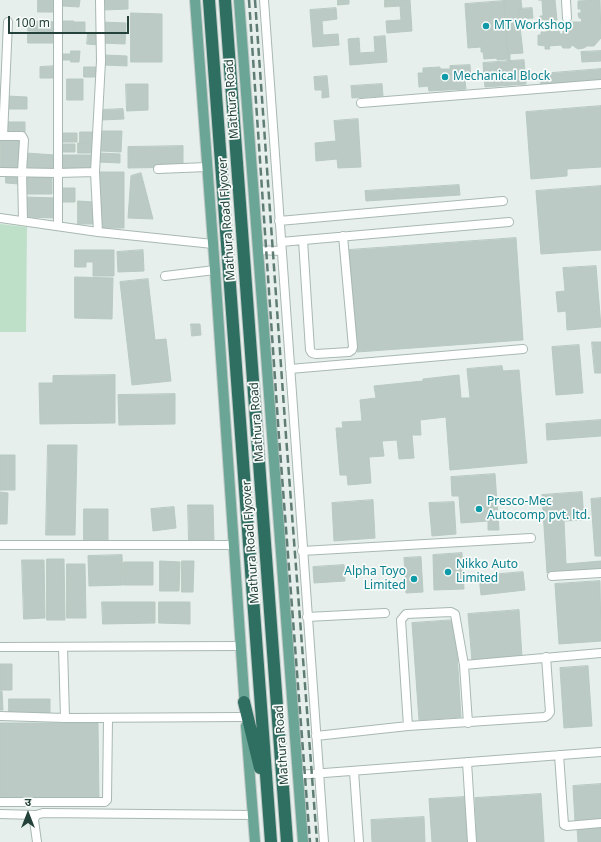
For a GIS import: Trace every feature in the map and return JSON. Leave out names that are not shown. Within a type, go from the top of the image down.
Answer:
[{"type":"highway","name":"Mathura Road Flyover","points":[[209,0],[267,792]]},
{"type":"highway","name":"Mathura Road Flyover","points":[[225,0],[287,842]]},
{"type":"highway","points":[[244,702],[267,792]]},
{"type":"highway","name":"Mathura Road","points":[[267,792],[271,842]]},
{"type":"main road","points":[[195,0],[255,842]]},
{"type":"main road","name":"Mathura Road","points":[[239,0],[303,842]]},
{"type":"street","points":[[58,0],[58,225]]},
{"type":"street","points":[[98,232],[95,172],[101,61],[100,0]]},
{"type":"street","points":[[264,0],[302,551],[324,842]]},
{"type":"street","points":[[566,0],[567,18]]},
{"type":"street","points":[[8,22],[2,136],[22,136],[23,138],[23,221]]},
{"type":"street","points":[[361,103],[601,84]]},
{"type":"street","points":[[158,169],[207,167]]},
{"type":"street","points":[[0,172],[95,172]]},
{"type":"street","points":[[279,221],[503,201]]},
{"type":"street","points":[[0,218],[58,225],[98,232],[213,244]]},
{"type":"street","points":[[281,242],[509,222]]},
{"type":"street","points":[[303,240],[310,350],[312,353],[316,354],[349,352],[353,347],[343,236]]},
{"type":"street","points":[[258,250],[281,251]]},
{"type":"street","points":[[165,276],[215,270]]},
{"type":"street","points":[[290,369],[523,349]]},
{"type":"street","points":[[302,551],[531,538]]},
{"type":"street","points":[[0,545],[234,545]]},
{"type":"street","points":[[552,576],[601,572]]},
{"type":"street","points":[[408,726],[401,620],[406,614],[451,612],[455,614],[464,665],[468,723]]},
{"type":"street","points":[[307,617],[385,613]]},
{"type":"street","points":[[0,647],[241,646]]},
{"type":"street","points":[[63,647],[65,718]]},
{"type":"street","points":[[464,665],[601,653]]},
{"type":"street","points":[[316,736],[408,726],[545,717],[550,712],[546,657]]},
{"type":"street","points":[[0,716],[65,718],[245,717]]},
{"type":"street","points":[[0,802],[105,802],[107,800],[108,718]]},
{"type":"street","points":[[298,775],[601,752]]},
{"type":"street","points":[[559,755],[564,825],[601,823]]},
{"type":"street","points":[[467,762],[472,842]]},
{"type":"street","points":[[354,771],[359,842]]},
{"type":"street","points":[[0,814],[36,815],[49,813],[253,816]]},
{"type":"street","points":[[36,815],[34,820],[37,842]]},
{"type":"green space","points":[[0,224],[27,227],[26,332],[0,332]]},
{"type":"building","points":[[38,0],[54,0],[55,12],[38,12]]},
{"type":"building","points":[[63,0],[80,0],[79,7],[63,6]]},
{"type":"building","points":[[103,0],[128,0],[128,9],[103,10]]},
{"type":"building","points":[[338,0],[349,0],[349,4],[338,5]]},
{"type":"building","points":[[385,0],[410,0],[412,31],[387,33],[386,21],[401,20],[400,6],[385,7]]},
{"type":"building","points":[[504,0],[521,0],[522,9],[518,9],[523,53],[508,54]]},
{"type":"building","points":[[542,0],[555,0],[557,20],[554,21],[554,25],[551,25],[551,32],[559,31],[560,34],[563,34],[563,31],[571,31],[571,22],[582,22],[578,13],[581,13],[581,9],[578,9],[578,1],[600,0],[601,38],[594,46],[587,46],[578,49],[572,45],[570,48],[563,48],[561,45],[549,46],[550,49],[545,49],[545,46],[538,45],[538,35],[541,35],[541,32],[547,32],[547,26],[540,23],[540,16],[543,16]]},
{"type":"building","name":"MT Workshop","points":[[504,1],[508,54],[510,54],[510,61],[507,61],[507,59],[497,60],[497,58],[484,59],[483,52],[481,52],[481,47],[468,48],[465,4]]},
{"type":"building","points":[[336,8],[337,19],[322,21],[323,35],[338,34],[339,45],[313,47],[310,10]]},
{"type":"building","points":[[532,8],[533,18],[519,19],[518,9]]},
{"type":"building","points":[[131,13],[162,14],[162,62],[131,62]]},
{"type":"building","points":[[29,21],[57,22],[56,32],[28,31]]},
{"type":"building","points":[[61,21],[74,21],[74,32],[61,32]]},
{"type":"building","points":[[75,22],[85,22],[85,33],[75,33]]},
{"type":"building","points":[[102,22],[126,23],[125,44],[101,43]]},
{"type":"building","points":[[28,33],[57,33],[57,43],[28,43]]},
{"type":"building","points":[[88,34],[99,34],[99,45],[87,44]]},
{"type":"building","points":[[385,36],[387,62],[350,65],[348,39],[359,38],[360,53],[375,52],[374,37]]},
{"type":"building","points":[[71,51],[80,51],[79,62],[71,62]]},
{"type":"building","points":[[601,51],[601,61],[582,62],[581,52]]},
{"type":"building","points":[[61,54],[70,54],[70,60],[61,60]]},
{"type":"building","points":[[105,55],[127,56],[127,66],[104,65]]},
{"type":"building","points":[[524,60],[526,84],[485,87],[483,63]]},
{"type":"building","name":"Mechanical Block","points":[[470,65],[471,80],[465,80],[466,89],[429,91],[428,86],[419,87],[418,73],[423,73],[423,68],[440,67],[440,69],[450,69],[450,66]]},
{"type":"building","points":[[56,66],[56,78],[40,78],[40,67]]},
{"type":"building","points":[[84,67],[100,67],[100,77],[84,77]]},
{"type":"building","points":[[601,69],[601,81],[541,86],[540,74]]},
{"type":"building","points":[[327,76],[329,97],[322,98],[322,90],[315,90],[314,77]]},
{"type":"building","points":[[67,79],[83,79],[83,100],[67,100]]},
{"type":"building","points":[[126,84],[148,84],[148,110],[127,111]]},
{"type":"building","points":[[382,84],[383,96],[352,98],[351,86]]},
{"type":"building","points":[[7,96],[27,97],[27,109],[7,109]]},
{"type":"building","points":[[601,106],[601,167],[567,169],[567,176],[531,179],[526,112]]},
{"type":"building","points":[[123,109],[124,119],[101,120],[100,110]]},
{"type":"building","points":[[358,119],[361,167],[338,168],[337,159],[316,161],[315,143],[336,141],[334,121]]},
{"type":"building","points":[[8,122],[25,122],[25,135],[8,134]]},
{"type":"building","points":[[101,131],[122,131],[121,152],[100,151]]},
{"type":"building","points":[[80,132],[95,132],[95,142],[80,143]]},
{"type":"building","points":[[61,133],[77,133],[77,142],[61,142]]},
{"type":"building","points":[[1,140],[22,140],[22,169],[1,169]]},
{"type":"building","points":[[78,143],[95,143],[95,153],[78,153]]},
{"type":"building","points":[[61,144],[75,144],[75,152],[61,152]]},
{"type":"building","points":[[183,146],[183,167],[128,168],[128,147]]},
{"type":"building","points":[[26,153],[55,155],[54,172],[26,171]]},
{"type":"building","points":[[99,153],[120,154],[120,163],[98,162]]},
{"type":"building","points":[[61,155],[93,155],[93,170],[61,170]]},
{"type":"building","points":[[99,172],[124,172],[124,228],[99,228]]},
{"type":"building","points":[[141,173],[153,219],[128,218],[131,176]]},
{"type":"building","points":[[6,175],[19,176],[19,184],[6,183]]},
{"type":"building","points":[[26,177],[52,177],[52,194],[26,194]]},
{"type":"building","points":[[459,185],[460,195],[366,201],[365,191]]},
{"type":"building","points":[[601,186],[601,250],[541,254],[536,191]]},
{"type":"building","points":[[61,188],[75,188],[75,202],[61,202]]},
{"type":"building","points":[[25,197],[57,198],[56,218],[25,217]]},
{"type":"building","points":[[78,201],[94,202],[94,224],[78,224]]},
{"type":"building","points":[[516,238],[523,340],[357,352],[349,250]]},
{"type":"building","points":[[75,250],[114,250],[114,276],[93,276],[93,262],[86,262],[86,267],[75,267]]},
{"type":"building","points":[[143,250],[144,271],[118,272],[117,252]]},
{"type":"building","points":[[596,266],[601,327],[567,330],[566,311],[558,312],[556,292],[565,291],[563,268]]},
{"type":"building","points":[[75,277],[113,278],[112,319],[75,318]]},
{"type":"building","points":[[148,279],[155,340],[166,339],[171,381],[132,385],[120,282]]},
{"type":"building","points":[[191,324],[200,324],[201,335],[192,336]]},
{"type":"building","points":[[592,342],[601,342],[601,373],[595,373]]},
{"type":"building","points":[[579,345],[583,393],[556,395],[552,347]]},
{"type":"building","points":[[502,366],[503,371],[519,370],[527,463],[450,470],[446,417],[420,420],[421,435],[412,435],[414,458],[399,459],[397,440],[382,441],[384,456],[369,457],[371,483],[348,485],[347,475],[340,475],[336,428],[343,428],[342,422],[362,421],[360,400],[376,398],[374,386],[423,381],[423,379],[459,375],[461,398],[470,398],[467,369]]},
{"type":"building","points":[[115,375],[115,423],[40,424],[39,383],[53,383],[53,376]]},
{"type":"building","points":[[175,394],[175,424],[119,425],[118,395]]},
{"type":"building","points":[[601,420],[601,436],[547,440],[546,424]]},
{"type":"building","points":[[48,445],[77,445],[75,535],[46,535]]},
{"type":"building","points":[[0,455],[15,455],[15,490],[0,490]]},
{"type":"building","name":"Presco-Mec Autocomp pvt. ltd.","points":[[495,474],[499,530],[488,530],[488,521],[461,523],[459,496],[452,496],[451,477]]},
{"type":"building","points":[[0,492],[8,493],[7,524],[0,524]]},
{"type":"building","points":[[582,492],[584,520],[564,521],[566,564],[601,561],[601,569],[547,573],[542,495]]},
{"type":"building","points":[[601,498],[601,556],[595,556],[591,499]]},
{"type":"building","points":[[373,500],[375,538],[334,541],[332,503]]},
{"type":"building","points":[[454,502],[456,534],[432,536],[429,503]]},
{"type":"building","points":[[188,505],[213,505],[214,542],[189,542]]},
{"type":"building","points":[[174,507],[176,528],[153,531],[151,509]]},
{"type":"building","points":[[84,509],[108,509],[108,542],[84,542]]},
{"type":"building","name":"Nikko Auto Limited","points":[[462,553],[464,589],[434,590],[433,555]]},
{"type":"building","points":[[122,555],[123,585],[89,586],[88,556]]},
{"type":"building","name":"Alpha Toyo Limited","points":[[421,557],[423,592],[406,593],[404,558]]},
{"type":"building","points":[[47,559],[64,559],[65,620],[47,620]]},
{"type":"building","points":[[22,560],[44,560],[45,618],[24,619]]},
{"type":"building","points":[[160,561],[180,562],[179,591],[160,591]]},
{"type":"building","points":[[182,561],[194,561],[193,592],[182,592]]},
{"type":"building","points":[[124,562],[153,562],[153,585],[124,585]]},
{"type":"building","points":[[67,564],[85,564],[86,618],[67,618]]},
{"type":"building","points":[[344,565],[345,581],[314,583],[313,567]]},
{"type":"building","points":[[523,572],[525,590],[481,595],[479,576]]},
{"type":"building","points":[[600,581],[601,641],[559,644],[555,584]]},
{"type":"building","points":[[102,602],[155,602],[155,623],[103,624]]},
{"type":"building","points":[[159,602],[190,602],[190,624],[159,623]]},
{"type":"building","points":[[519,610],[522,657],[472,661],[468,614]]},
{"type":"building","points":[[455,620],[461,717],[419,720],[412,623]]},
{"type":"building","points":[[0,664],[12,664],[12,690],[0,690]]},
{"type":"building","points":[[588,666],[592,726],[564,728],[560,668]]},
{"type":"building","points":[[2,691],[3,710],[0,710],[0,692]]},
{"type":"building","points":[[9,699],[50,699],[50,713],[9,713]]},
{"type":"building","points":[[0,723],[98,723],[99,799],[0,799]]},
{"type":"building","points":[[601,784],[601,820],[575,822],[573,786]]},
{"type":"building","points":[[541,794],[544,842],[477,842],[475,798]]},
{"type":"building","points":[[465,797],[468,842],[432,842],[429,799]]},
{"type":"building","points":[[424,817],[425,842],[372,842],[371,820]]},
{"type":"building","points":[[601,826],[601,842],[578,842],[577,828]]},
{"type":"railway","points":[[249,0],[279,437],[310,842]]},
{"type":"railway","points":[[255,0],[317,842]]},
{"type":"place","name":"MT Workshop","points":[[486,26]]},
{"type":"place","name":"Mechanical Block","points":[[445,77]]},
{"type":"place","name":"Presco-Mec Autocomp pvt. ltd.","points":[[479,509]]},
{"type":"place","name":"Nikko Auto Limited","points":[[448,572]]},
{"type":"place","name":"Alpha Toyo Limited","points":[[414,579]]}]
